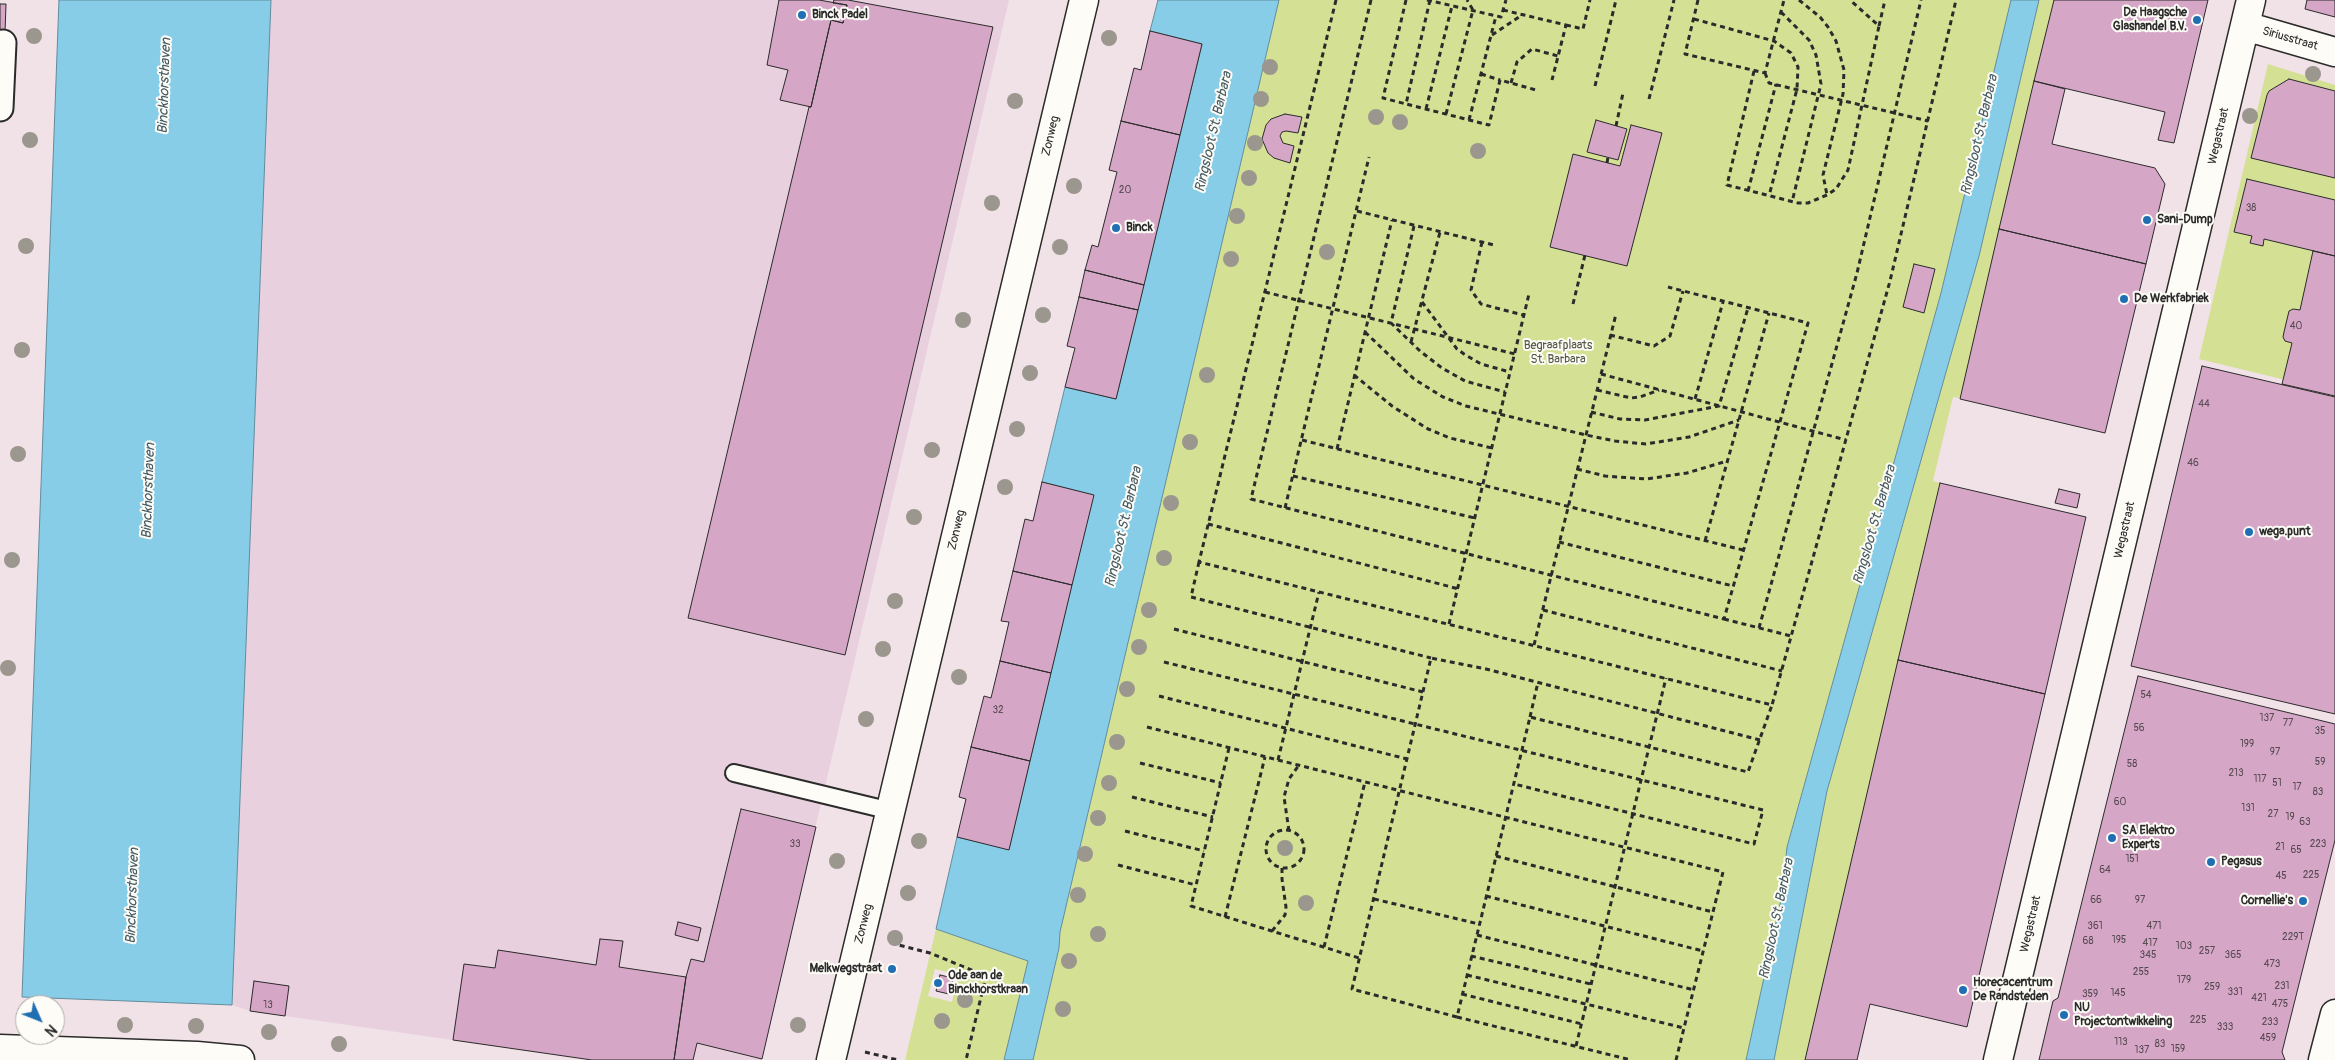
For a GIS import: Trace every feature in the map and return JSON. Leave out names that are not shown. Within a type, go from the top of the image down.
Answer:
[{"type":"street","name":"Zonweg","points":[[831,1060],[1084,0]]},
{"type":"street","name":"Wegastraat","points":[[1998,1060],[2251,0]]},
{"type":"street","name":"Siriusstraat","points":[[2245,26],[2335,52]]},
{"type":"street","points":[[0,108],[3,43]]},
{"type":"street","points":[[2323,1060],[2335,1014]]},
{"type":"street","points":[[0,1050],[231,1059]]},
{"type":"lane","points":[[734,773],[890,810]]},
{"type":"path","points":[[1336,0],[1191,597],[1431,658],[1538,682],[1760,740]]},
{"type":"path","points":[[1371,0],[1251,499],[1791,636]]},
{"type":"path","points":[[1406,0],[1382,98],[1489,125],[1500,80]]},
{"type":"path","points":[[1406,104],[1429,0],[1501,17],[1506,0]]},
{"type":"path","points":[[1446,114],[1473,10],[1467,0]]},
{"type":"path","points":[[1503,10],[1583,29],[1590,0]]},
{"type":"path","points":[[1595,86],[1616,0]]},
{"type":"path","points":[[1649,99],[1674,0]]},
{"type":"path","points":[[1698,0],[1685,54],[1765,74]]},
{"type":"path","points":[[1784,0],[1765,74],[1769,82],[1928,121]]},
{"type":"path","points":[[1799,0],[1820,17],[1836,41],[1844,70],[1842,100],[1823,175],[1827,195]]},
{"type":"path","points":[[1850,0],[1879,26]]},
{"type":"path","points":[[1754,71],[1727,184],[1792,202],[1808,203],[1827,195],[1836,189],[1848,170],[1884,0]]},
{"type":"path","points":[[1759,628],[1857,273],[1921,0]]},
{"type":"path","points":[[1530,717],[1748,772],[1782,671],[1890,281],[1956,0]]},
{"type":"path","points":[[1426,109],[1452,6]]},
{"type":"path","points":[[1781,12],[1808,40],[1816,55],[1821,84],[1792,202]]},
{"type":"path","points":[[1491,36],[1523,15]]},
{"type":"path","points":[[1469,120],[1496,16]]},
{"type":"path","points":[[1694,19],[1774,41],[1784,47],[1795,59],[1798,67],[1797,89],[1769,196]]},
{"type":"path","points":[[1552,80],[1566,25]]},
{"type":"path","points":[[1511,83],[1517,62],[1532,49],[1558,56]]},
{"type":"path","points":[[1481,74],[1536,90]]},
{"type":"path","points":[[1748,190],[1776,84]]},
{"type":"path","points":[[1616,126],[1623,93]]},
{"type":"path","points":[[1285,508],[1370,157]]},
{"type":"path","points":[[1607,163],[1608,157]]},
{"type":"path","points":[[1357,211],[1494,246]]},
{"type":"path","points":[[1337,449],[1392,220]]},
{"type":"path","points":[[1390,323],[1414,226]]},
{"type":"path","points":[[1411,342],[1440,232]]},
{"type":"path","points":[[1482,242],[1471,290],[1481,304],[1524,315]]},
{"type":"path","points":[[1573,304],[1584,255]]},
{"type":"path","points":[[1668,287],[1808,323],[1724,619]]},
{"type":"path","points":[[1610,335],[1654,346],[1670,336],[1683,291]]},
{"type":"path","points":[[1265,292],[1515,354]]},
{"type":"path","points":[[1449,624],[1529,294]]},
{"type":"path","points":[[1422,302],[1457,348],[1473,360],[1510,372]]},
{"type":"path","points":[[1695,399],[1724,302]]},
{"type":"path","points":[[1719,406],[1748,308]]},
{"type":"path","points":[[1705,541],[1769,313]]},
{"type":"path","points":[[1534,645],[1616,314]]},
{"type":"path","points":[[1390,323],[1442,368],[1476,384],[1505,392]]},
{"type":"path","points":[[1365,332],[1396,364],[1432,391],[1466,406],[1615,441],[1646,444],[1689,437],[1739,420]]},
{"type":"path","points":[[1601,374],[1846,440]]},
{"type":"path","points":[[1354,375],[1392,406],[1428,429],[1450,438],[1492,448]]},
{"type":"path","points":[[1597,390],[1631,398],[1660,390]]},
{"type":"path","points":[[1591,412],[1620,419],[1645,420],[1719,406]]},
{"type":"path","points":[[1302,440],[1743,550]]},
{"type":"path","points":[[1577,469],[1605,476],[1656,478],[1687,473],[1728,461]]},
{"type":"path","points":[[1293,476],[1475,518]]},
{"type":"path","points":[[1208,524],[1459,589]]},
{"type":"path","points":[[1559,542],[1733,586]]},
{"type":"path","points":[[1199,562],[1772,705]]},
{"type":"path","points":[[1278,760],[1319,592]]},
{"type":"path","points":[[1543,610],[1782,671]]},
{"type":"path","points":[[1174,629],[1423,692]]},
{"type":"path","points":[[1431,658],[1352,989],[1631,1060]]},
{"type":"path","points":[[1164,662],[1763,810],[1754,844],[1514,784]]},
{"type":"path","points":[[1576,1046],[1666,678]]},
{"type":"path","points":[[1457,1017],[1538,682]]},
{"type":"path","points":[[1159,696],[1407,758]]},
{"type":"path","points":[[1147,727],[1723,872],[1676,1060]]},
{"type":"path","points":[[1229,748],[1191,906],[1359,958]]},
{"type":"path","points":[[1225,917],[1265,757]]},
{"type":"path","points":[[1140,763],[1221,783]]},
{"type":"path","points":[[1289,830],[1284,803],[1285,790],[1289,779],[1299,765]]},
{"type":"path","points":[[1324,947],[1365,782]]},
{"type":"path","points":[[1132,797],[1212,817]]},
{"type":"path","points":[[1289,830],[1298,834],[1302,839],[1304,851],[1299,862],[1289,868],[1282,868],[1271,861],[1267,849],[1268,843],[1275,833],[1289,830]]},
{"type":"path","points":[[1125,831],[1204,851]]},
{"type":"path","points":[[1496,856],[1713,912]]},
{"type":"path","points":[[1118,865],[1196,885]]},
{"type":"path","points":[[1272,931],[1285,915],[1286,907],[1282,868]]},
{"type":"path","points":[[1486,896],[1703,951]]},
{"type":"path","points":[[1374,899],[1479,924]]},
{"type":"path","points":[[1477,935],[1694,990]]},
{"type":"path","points":[[861,936],[930,953],[986,976],[966,1060]]},
{"type":"path","points":[[1472,956],[1591,984]]},
{"type":"path","points":[[1467,975],[1684,1028]]},
{"type":"path","points":[[1462,994],[1582,1024]]},
{"type":"shaded area","points":[[242,0],[1009,0],[761,1060],[592,1060],[250,1011],[232,1005],[217,995]]},
{"type":"green space","name":"Begraafplaats St. Barbara","points":[[1279,0],[2011,0],[1941,293],[1787,847],[1782,895],[1746,1060],[1033,1060],[1059,949],[1060,932]]},
{"type":"green space","points":[[2039,0],[2054,0],[1960,398],[1953,397],[1933,481],[1940,483],[1805,1060],[1774,1060],[1827,791],[1979,256]]},
{"type":"green space","points":[[2268,64],[2335,85],[2335,392],[2199,359]]},
{"type":"green space","points":[[936,929],[1028,961],[1004,1060],[905,1060]],"holes":[[[935,969],[958,975],[952,1002],[928,996]]]},
{"type":"water","name":"Binckhorsthaven","points":[[59,0],[271,0],[232,1005],[65,999],[65,995],[22,995]]},
{"type":"water","name":"Ringsloot St. Barbara","points":[[1158,0],[1279,0],[1060,932],[1059,948],[1033,1060],[1004,1060],[1028,961],[936,929],[957,837],[1009,849],[1093,495],[1042,482],[1065,387],[1116,399],[1202,44],[1150,31]]},
{"type":"water","name":"Ringsloot St. Barbara","points":[[2011,0],[2039,0],[1979,256],[1827,791],[1774,1060],[1746,1060],[1782,895],[1787,847],[1941,293]]},
{"type":"building","points":[[779,0],[819,0],[847,5],[843,23],[831,20],[811,107],[780,100],[788,70],[767,65]]},
{"type":"building","points":[[834,0],[848,0],[993,27],[845,655],[688,618],[831,20],[843,23],[847,5],[833,3]]},
{"type":"building","points":[[2054,0],[2208,0],[2174,143],[2158,140],[2165,112],[2034,81]]},
{"type":"building","points":[[2307,0],[2335,0],[2335,17],[2305,9]]},
{"type":"building","points":[[0,4],[6,4],[5,33],[0,32]]},
{"type":"building","points":[[1150,31],[1202,44],[1180,135],[1121,121],[1134,68],[1141,70]]},
{"type":"building","points":[[2289,79],[2335,91],[2335,178],[2251,158],[2267,95],[2269,91]]},
{"type":"building","points":[[2034,81],[2065,89],[2052,144],[2155,168],[2165,184],[2146,264],[1999,229]]},
{"type":"building","points":[[1285,114],[1302,117],[1298,133],[1286,131],[1282,132],[1280,136],[1283,143],[1294,146],[1290,163],[1274,158],[1268,153],[1262,139],[1266,125],[1271,119]]},
{"type":"building","points":[[1596,120],[1627,129],[1618,160],[1587,152]]},
{"type":"building","points":[[1121,121],[1180,135],[1144,285],[1085,270],[1092,245],[1098,247],[1117,172],[1109,170]]},
{"type":"building","points":[[1631,125],[1662,133],[1627,266],[1550,247],[1573,154],[1620,166]]},
{"type":"building","points":[[2247,179],[2335,200],[2335,256],[2264,239],[2263,246],[2250,243],[2252,236],[2234,232]]},
{"type":"building","points":[[1999,229],[2146,264],[2105,433],[1960,399]]},
{"type":"building","points":[[2313,251],[2335,256],[2335,396],[2282,384],[2292,343],[2285,341],[2283,337],[2284,332],[2289,311],[2293,309],[2300,310]]},
{"type":"building","points":[[1914,264],[1935,269],[1924,313],[1903,307]]},
{"type":"building","points":[[1085,270],[1144,285],[1138,310],[1079,297]]},
{"type":"building","points":[[1079,297],[1138,310],[1116,399],[1065,387],[1075,348],[1067,346]]},
{"type":"building","name":"wega.punt","points":[[2202,366],[2335,397],[2335,714],[2131,666]]},
{"type":"building","points":[[1042,482],[1094,495],[1072,585],[1013,571],[1025,519],[1033,521]]},
{"type":"building","points":[[1940,483],[2086,517],[2045,694],[1898,660]]},
{"type":"building","points":[[2059,489],[2080,494],[2077,508],[2055,503]]},
{"type":"building","points":[[1013,571],[1072,585],[1051,673],[1000,661],[1009,622],[1001,621]]},
{"type":"building","points":[[1898,660],[2045,694],[1967,1027],[1870,1004],[1857,1060],[1805,1060]]},
{"type":"building","points":[[1000,661],[1051,673],[1030,761],[971,747],[984,696],[991,698]]},
{"type":"building","name":"Pegasus","points":[[2138,676],[2335,724],[2335,840],[2282,1052],[2285,1060],[2039,1060],[2053,1001],[2058,998]]},
{"type":"building","points":[[971,747],[1030,761],[1009,850],[957,837],[966,799],[959,797]]},
{"type":"building","points":[[741,809],[816,827],[762,1059],[697,1043],[693,1060],[674,1060],[686,977],[691,959],[704,962]]},
{"type":"building","points":[[678,922],[701,928],[698,941],[675,935]]},
{"type":"building","points":[[600,939],[623,941],[619,967],[686,977],[674,1060],[592,1060],[453,1040],[464,964],[495,968],[498,950],[596,965]]},
{"type":"building","points":[[940,975],[953,978],[949,994],[936,991]]},
{"type":"building","points":[[254,981],[289,986],[285,1016],[250,1011]]},
{"type":"place","name":"Binck Padel","points":[[802,15]]},
{"type":"place","name":"De Haagsche Glashandel B.V.","points":[[2197,20]]},
{"type":"place","name":"Sani-Dump","points":[[2147,220]]},
{"type":"place","name":"Binck","points":[[1116,228]]},
{"type":"place","name":"De Werkfabriek","points":[[2124,299]]},
{"type":"place","name":"wega.punt","points":[[2249,532]]},
{"type":"place","name":"SA Elektro Experts","points":[[2112,838]]},
{"type":"place","name":"Pegasus","points":[[2211,862]]},
{"type":"place","name":"Cornellie's","points":[[2303,901]]},
{"type":"place","name":"Melkwegstraat","points":[[892,969]]},
{"type":"place","name":"Ode aan de Binckhorstkraan","points":[[938,983]]},
{"type":"place","name":"Horecacentrum De Randsteden","points":[[1963,990]]},
{"type":"place","name":"NU Projectontwikkeling","points":[[2064,1015]]}]
